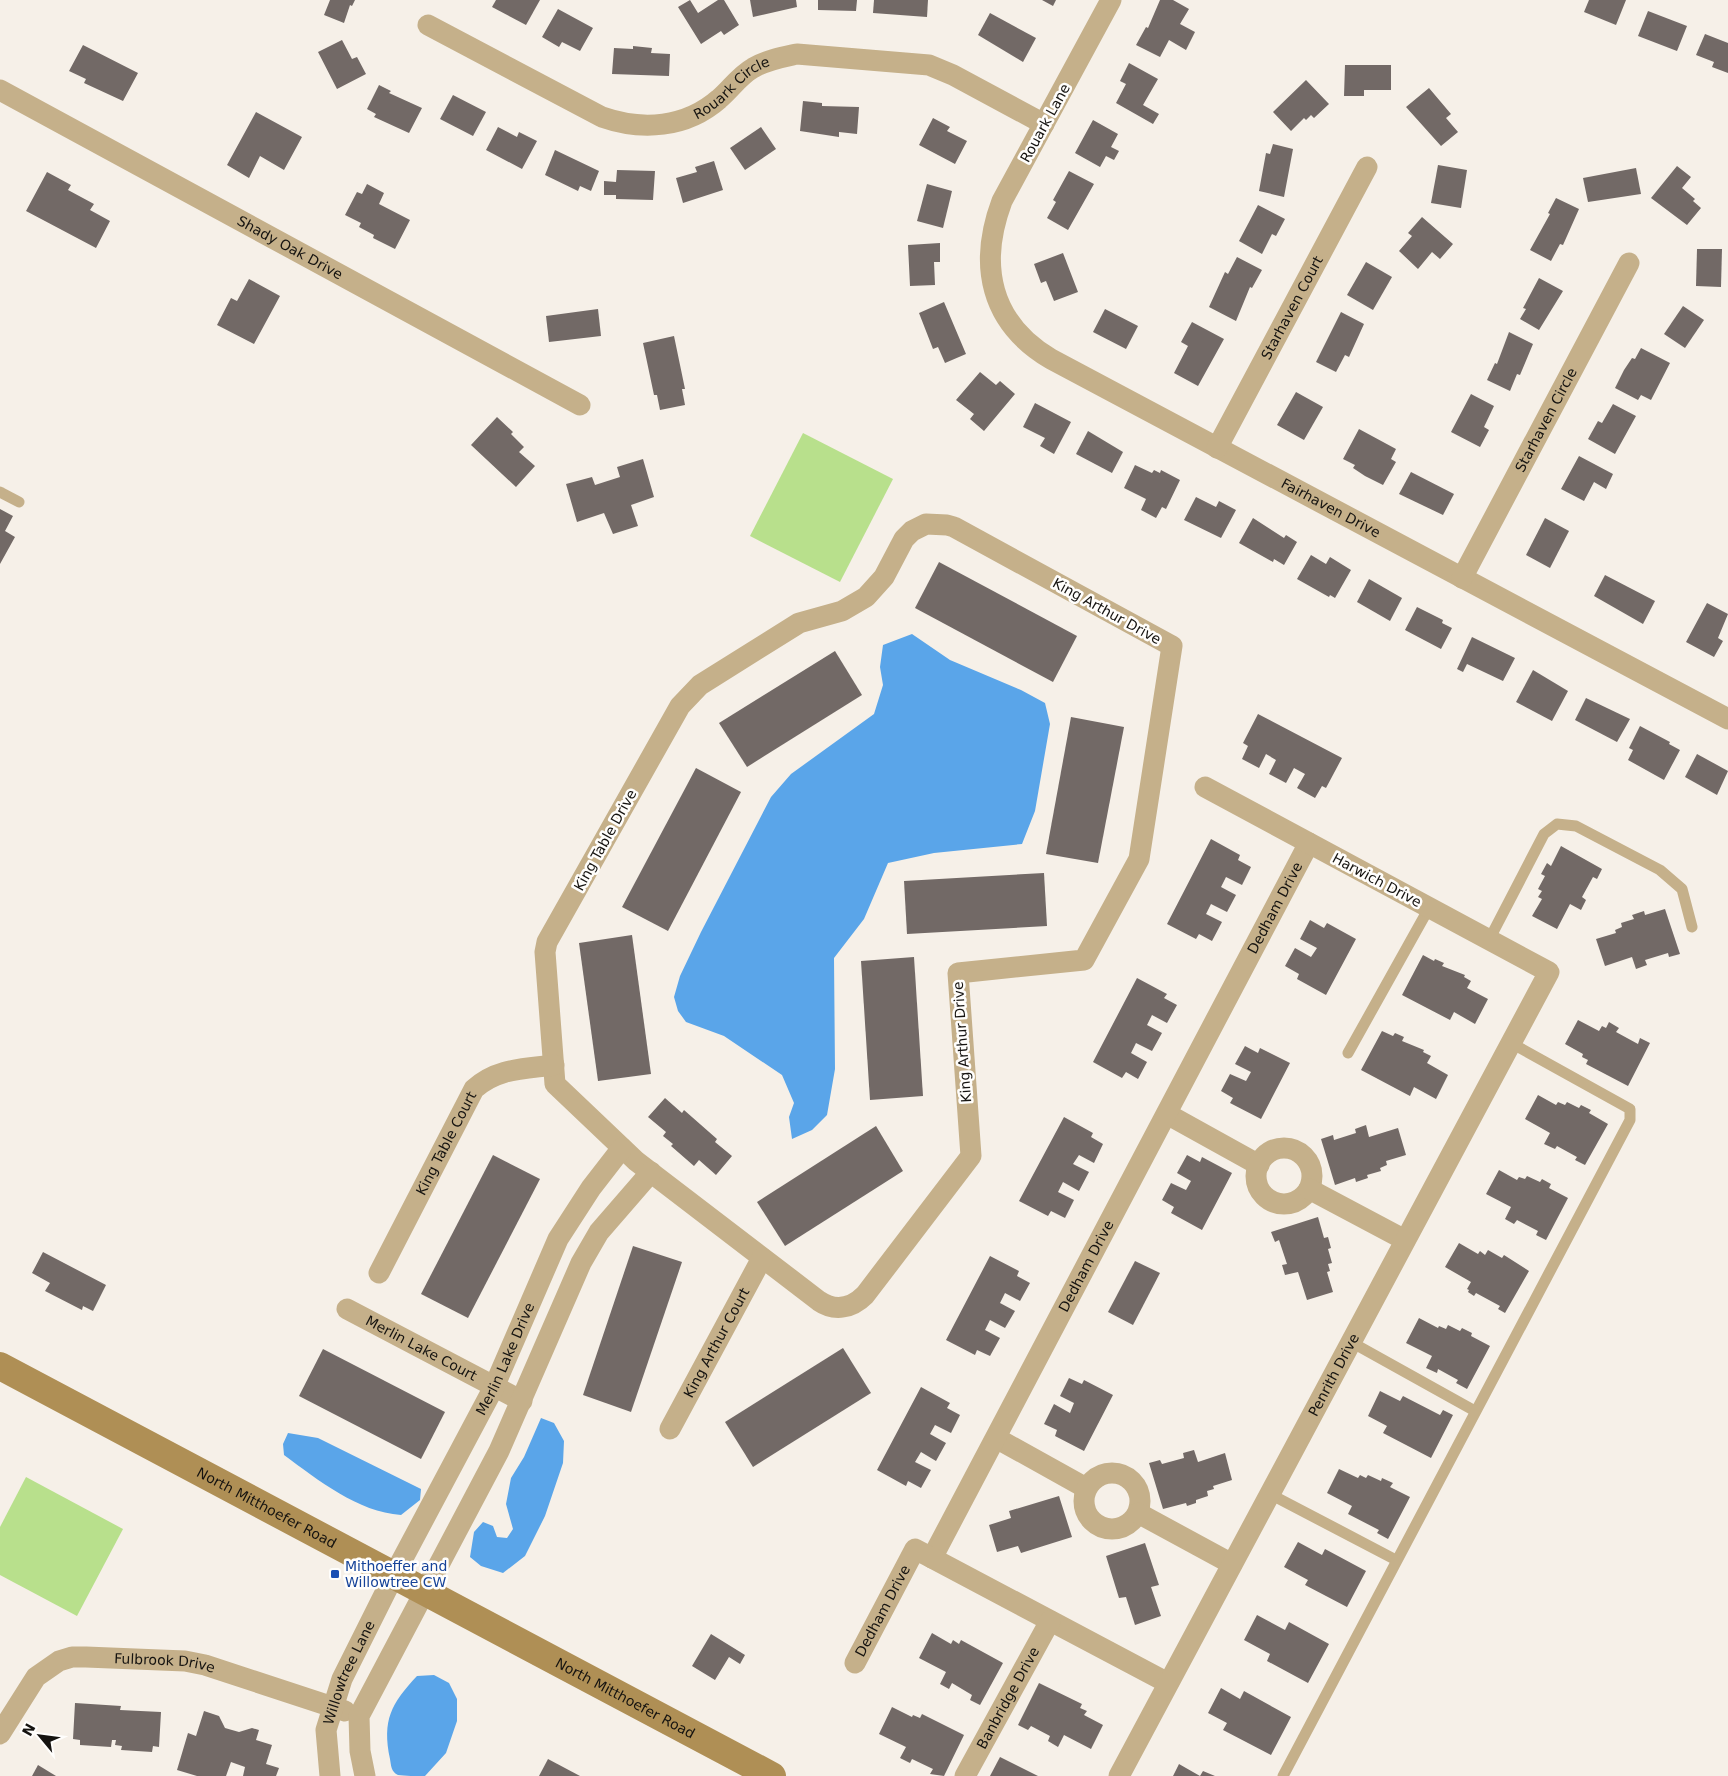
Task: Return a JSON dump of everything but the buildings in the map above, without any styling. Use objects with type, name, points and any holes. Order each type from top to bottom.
[{"type":"main road","name":"North Mitthoefer Road","points":[[0,1366],[772,1776]]},
{"type":"street","name":"Rouark Lane","points":[[989,249],[995,220],[1002,201],[1112,0]]},
{"type":"street","name":"Rouark Circle","points":[[428,25],[602,117],[629,125],[658,126],[695,115],[719,99],[738,78],[753,68],[779,58],[797,54],[929,65],[953,75],[1044,124]]},
{"type":"street","name":"Shady Oak Drive","points":[[0,90],[580,405]]},
{"type":"street","name":"Starhaven Court","points":[[1217,448],[1367,167]]},
{"type":"street","name":"Fairhaven Drive","points":[[989,249],[990,269],[997,298],[1013,327],[1031,345],[1051,359],[1728,719]]},
{"type":"street","name":"Starhaven Circle","points":[[1462,578],[1629,263]]},
{"type":"street","name":"King Arthur Drive","points":[[636,1160],[762,1258],[828,1306],[848,1307],[865,1295],[970,1156],[958,973],[1084,960],[1139,859],[1172,646],[947,525],[926,524],[909,533],[884,577],[866,597]]},
{"type":"street","name":"King Table Drive","points":[[636,1160],[555,1084],[545,952],[547,942],[680,706],[700,686],[798,623],[842,612],[866,597]]},
{"type":"street","name":"Harwich Drive","points":[[1205,787],[1549,972]]},
{"type":"street","name":"Dedham Drive","points":[[855,1663],[915,1549],[932,1558],[1309,843]]},
{"type":"street","name":"Penrith Drive","points":[[1119,1776],[1549,972]]},
{"type":"street","name":"King Table Court","points":[[379,1273],[474,1089],[485,1079],[504,1071],[554,1065]]},
{"type":"street","points":[[1167,1114],[1259,1165]]},
{"type":"street","points":[[1276,1149],[1294,1150],[1309,1162],[1312,1170],[1309,1189],[1296,1202],[1287,1204],[1270,1200],[1258,1187],[1256,1178],[1259,1165],[1267,1154],[1276,1149]]},
{"type":"street","points":[[425,1592],[499,1451],[581,1263],[636,1160]]},
{"type":"street","name":"Merlin Lake Drive","points":[[394,1575],[494,1387],[558,1239],[591,1188],[636,1160]]},
{"type":"street","points":[[1309,1189],[1406,1240]]},
{"type":"street","name":"King Arthur Court","points":[[670,1429],[762,1258]]},
{"type":"street","name":"Merlin Lake Court","points":[[347,1309],[522,1402]]},
{"type":"street","points":[[996,1438],[1086,1488]]},
{"type":"street","points":[[1110,1472],[1128,1478],[1139,1494],[1140,1504],[1138,1513],[1126,1526],[1108,1530],[1099,1527],[1092,1522],[1084,1506],[1086,1488],[1092,1480],[1110,1472]]},
{"type":"street","points":[[1138,1513],[1232,1564]]},
{"type":"street","points":[[932,1558],[1168,1683]]},
{"type":"street","name":"Willowtree Lane","points":[[330,1776],[326,1730],[331,1707],[342,1679],[394,1575]]},
{"type":"street","name":"Willowtree Lane","points":[[365,1776],[360,1751],[359,1716],[425,1592]]},
{"type":"street","name":"Banbridge Drive","points":[[965,1776],[1050,1621]]},
{"type":"street","name":"Fulbrook Drive","points":[[0,1734],[41,1672],[52,1664],[79,1656],[185,1661],[206,1665],[359,1716]]},
{"type":"lane","points":[[0,492],[19,502]]},
{"type":"lane","points":[[1489,940],[1544,834],[1557,824],[1576,826],[1660,870],[1682,889],[1692,927]]},
{"type":"lane","points":[[1348,1053],[1429,908]]},
{"type":"lane","points":[[1283,1776],[1630,1120],[1630,1109],[1511,1043]]},
{"type":"lane","points":[[1351,1342],[1475,1411]]},
{"type":"lane","points":[[1270,1494],[1396,1560]]},
{"type":"green space","points":[[803,433],[893,479],[840,582],[750,536]]},
{"type":"green space","points":[[26,1477],[123,1529],[77,1616],[0,1575],[0,1527]]},
{"type":"water","points":[[912,634],[950,660],[1021,690],[1045,703],[1050,724],[1035,811],[1022,844],[934,853],[888,863],[864,919],[834,958],[835,1069],[827,1115],[812,1130],[792,1139],[789,1117],[794,1103],[782,1075],[724,1036],[686,1022],[678,1011],[674,997],[680,976],[701,932],[771,797],[791,774],[874,714],[883,685],[880,667],[883,645]]},
{"type":"water","points":[[541,1418],[554,1423],[564,1441],[563,1463],[545,1516],[525,1556],[503,1573],[481,1566],[470,1557],[474,1532],[483,1522],[493,1526],[497,1537],[507,1538],[513,1529],[506,1504],[511,1478],[524,1457]]},
{"type":"water","points":[[288,1433],[318,1438],[421,1489],[420,1500],[401,1515],[385,1513],[354,1501],[325,1484],[284,1455],[283,1444]]},
{"type":"water","points":[[434,1675],[449,1683],[457,1699],[457,1721],[446,1753],[425,1776],[398,1775],[392,1768],[388,1745],[388,1723],[391,1713],[401,1695],[417,1676]]},
{"type":"place","name":"Mithoeffer and Willowtree CW","points":[[335,1574]]}]
